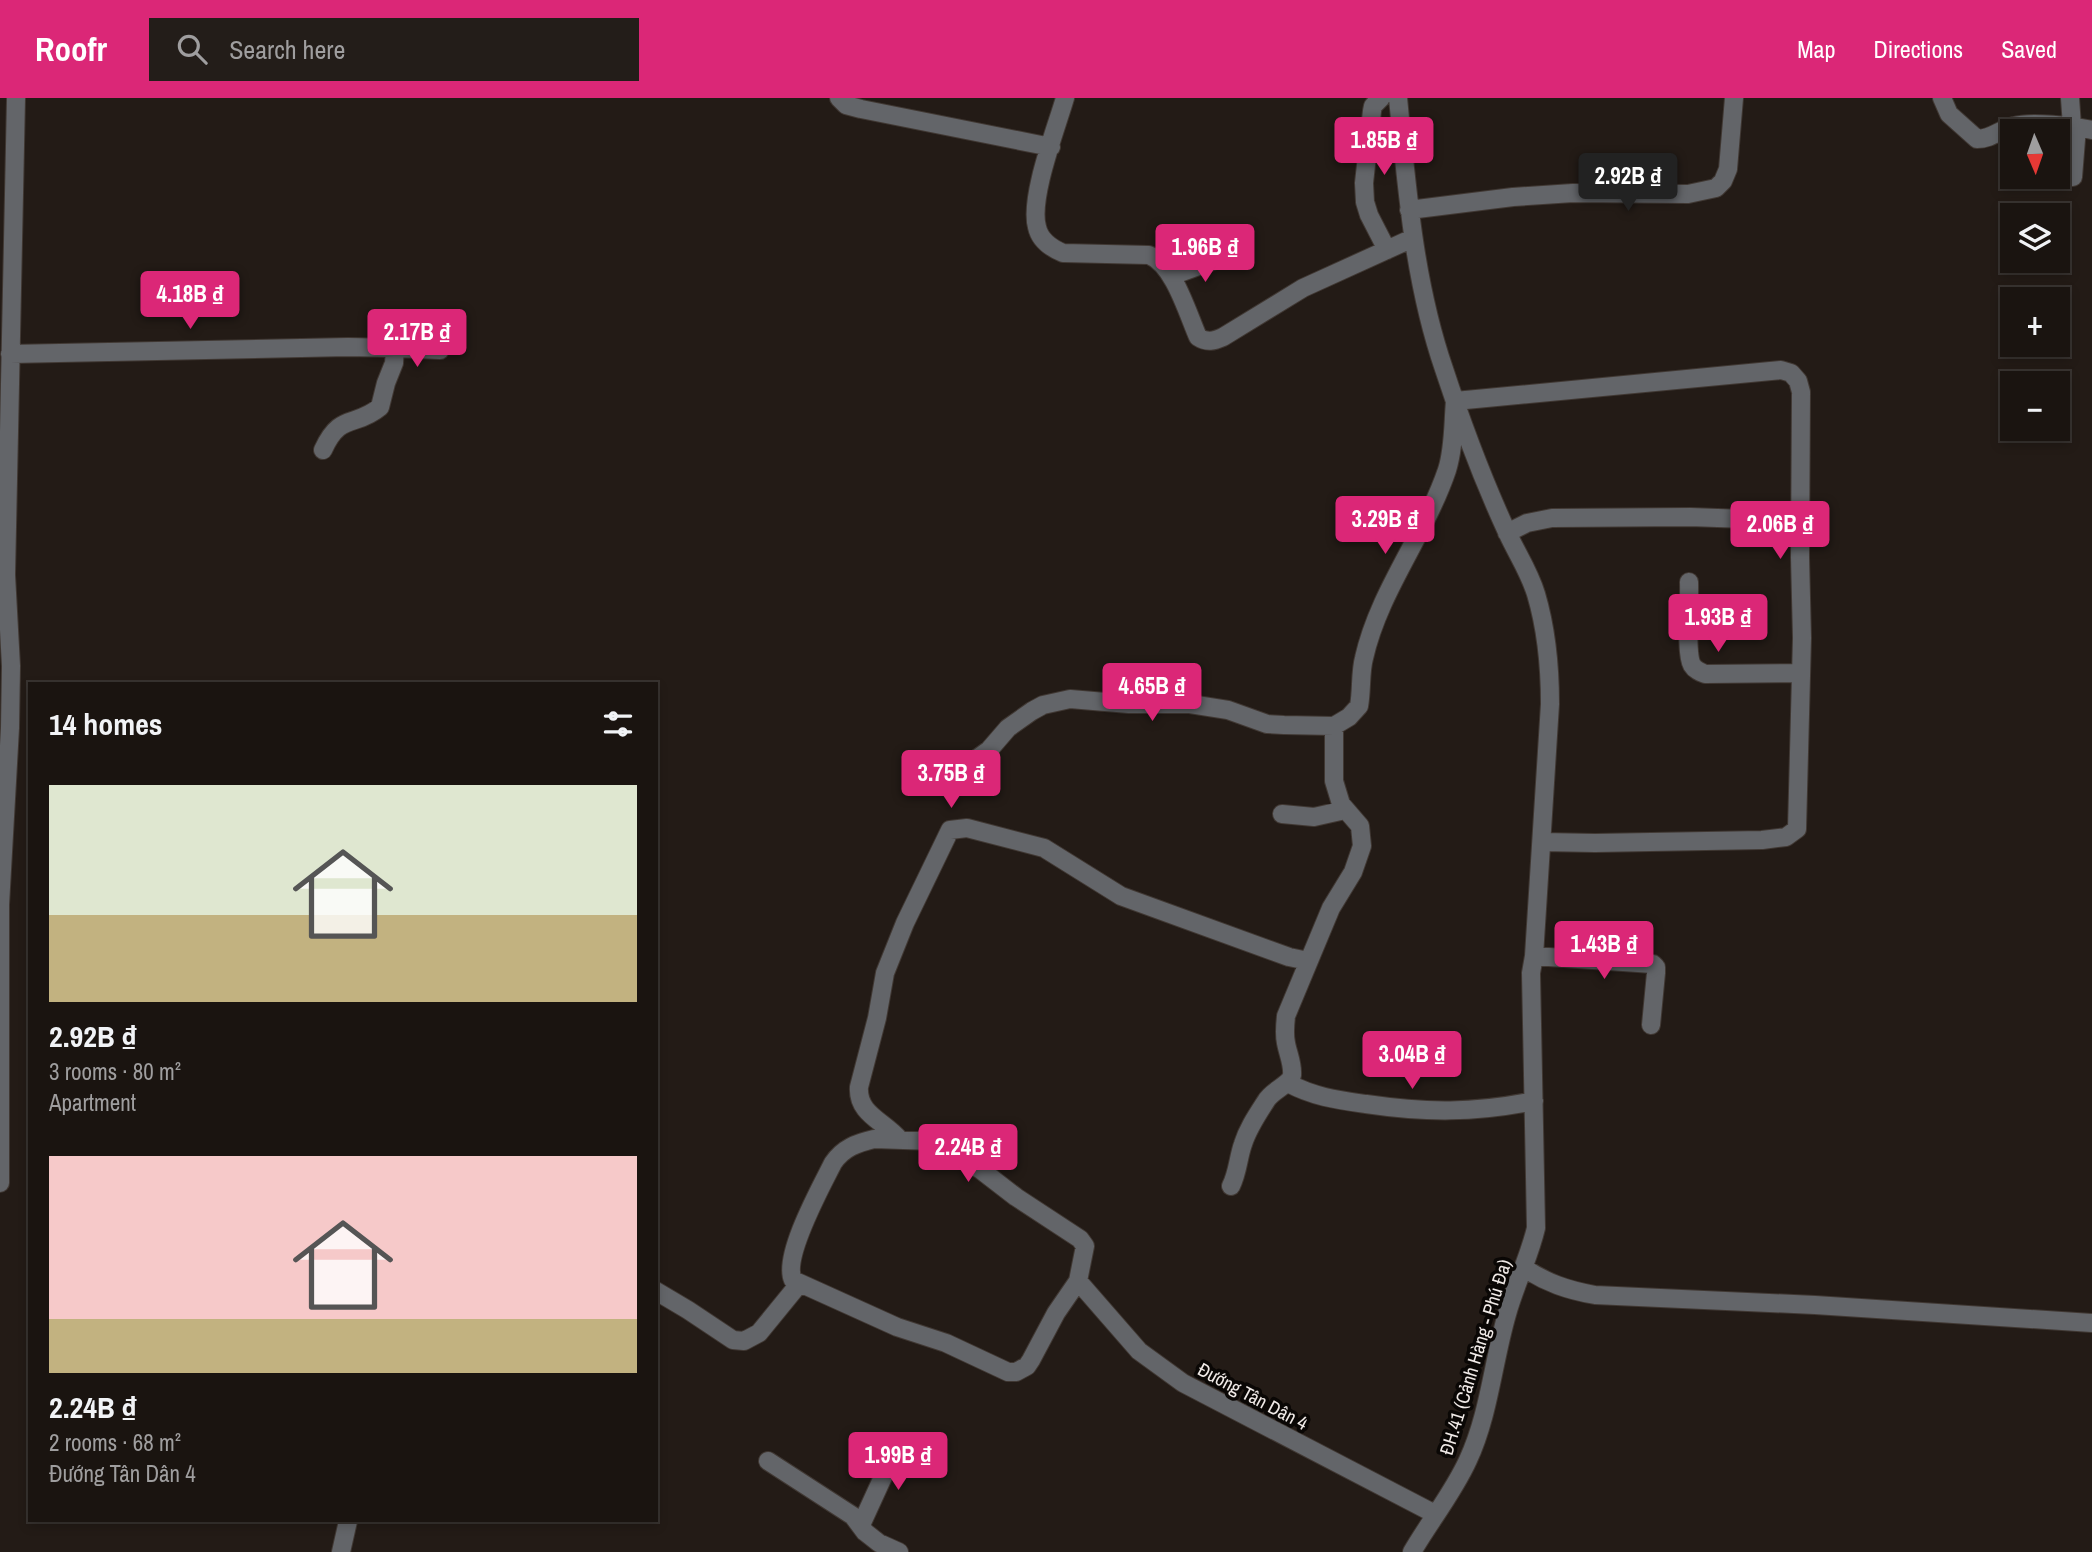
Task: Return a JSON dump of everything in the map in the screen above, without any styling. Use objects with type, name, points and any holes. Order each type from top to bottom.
[{"type":"street","points":[[0,1183],[1,905],[11,666],[6,575],[10,354],[6,236],[15,187],[16,98]]},
{"type":"street","points":[[839,98],[846,105],[861,109],[1051,147]]},
{"type":"street","points":[[1065,98],[1036,201],[1037,230],[1042,239],[1063,253],[1149,255],[1158,259],[1171,276],[1198,337],[1211,341],[1237,329],[1303,288],[1413,238]]},
{"type":"street","name":"ĐH.41 (Cảnh Hàng - Phú Đa)","points":[[1398,98],[1409,210],[1424,298],[1443,367],[1471,445],[1507,533],[1534,586],[1545,629],[1550,664],[1550,715],[1531,973],[1537,1215],[1532,1245],[1507,1313],[1479,1431],[1454,1488],[1412,1552]]},
{"type":"street","points":[[1409,210],[1513,197],[1573,193],[1688,194],[1716,188],[1723,181],[1728,169],[1734,98]]},
{"type":"street","points":[[1942,98],[1949,114],[1977,139],[1987,139],[2014,125],[2080,128]]},
{"type":"street","points":[[2070,98],[2080,128],[2073,177]]},
{"type":"street","points":[[1379,99],[1372,111],[1364,190],[1369,215],[1387,250]]},
{"type":"street","points":[[0,202],[15,187]]},
{"type":"street","points":[[1171,276],[1226,256]]},
{"type":"street","points":[[10,354],[348,347],[440,350]]},
{"type":"street","points":[[323,450],[330,435],[338,427],[380,407],[394,363],[395,348]]},
{"type":"street","points":[[975,760],[989,750],[1008,728],[1032,711],[1043,705],[1070,699],[1129,704],[1190,704],[1228,710],[1267,724],[1334,726],[1343,722],[1359,706],[1362,665],[1370,639],[1395,577],[1436,497],[1447,468],[1455,401],[1726,374],[1781,370],[1791,373],[1798,381],[1801,392],[1802,638],[1797,829],[1792,834],[1762,840],[1542,842]]},
{"type":"street","points":[[1507,533],[1527,523],[1552,518],[1690,517],[1800,521]]},
{"type":"street","points":[[1689,582],[1690,620],[1687,650],[1692,666],[1697,671],[1705,674],[1800,673]]},
{"type":"street","points":[[1231,1186],[1249,1127],[1269,1095],[1292,1078],[1286,1042],[1286,1016],[1331,908],[1353,872],[1362,846],[1360,826],[1345,810],[1334,781],[1334,726]]},
{"type":"street","points":[[1282,814],[1314,817],[1345,810]]},
{"type":"street","points":[[899,1139],[863,1107],[859,1098],[859,1087],[885,974],[905,923],[950,830],[967,828],[1044,848],[1121,896],[1289,957],[1308,961]]},
{"type":"street","points":[[1534,956],[1653,964],[1656,974],[1651,1025]]},
{"type":"street","points":[[1288,1083],[1308,1094],[1326,1098],[1410,1110],[1473,1111],[1534,1101]]},
{"type":"street","points":[[899,1139],[933,1141],[981,1170],[1026,1204],[1080,1239],[1085,1246],[1078,1281],[1056,1313],[1027,1366],[1016,1372],[1008,1372],[946,1343],[897,1327],[799,1284],[790,1274],[796,1248],[838,1155],[863,1141],[899,1139]]},
{"type":"street","points":[[1524,1268],[1546,1282],[1570,1291],[1595,1295],[1815,1305],[2092,1323]]},
{"type":"street","name":"Đướng Tân Dân 4","points":[[1078,1281],[1139,1351],[1183,1383],[1435,1514]]},
{"type":"street","points":[[658,1292],[733,1340],[744,1341],[759,1333],[799,1284]]},
{"type":"street","points":[[861,1525],[899,1442]]},
{"type":"street","points":[[768,1461],[853,1516],[865,1532],[879,1543],[899,1552]]},
{"type":"street","points":[[341,1552],[348,1522]]}]
